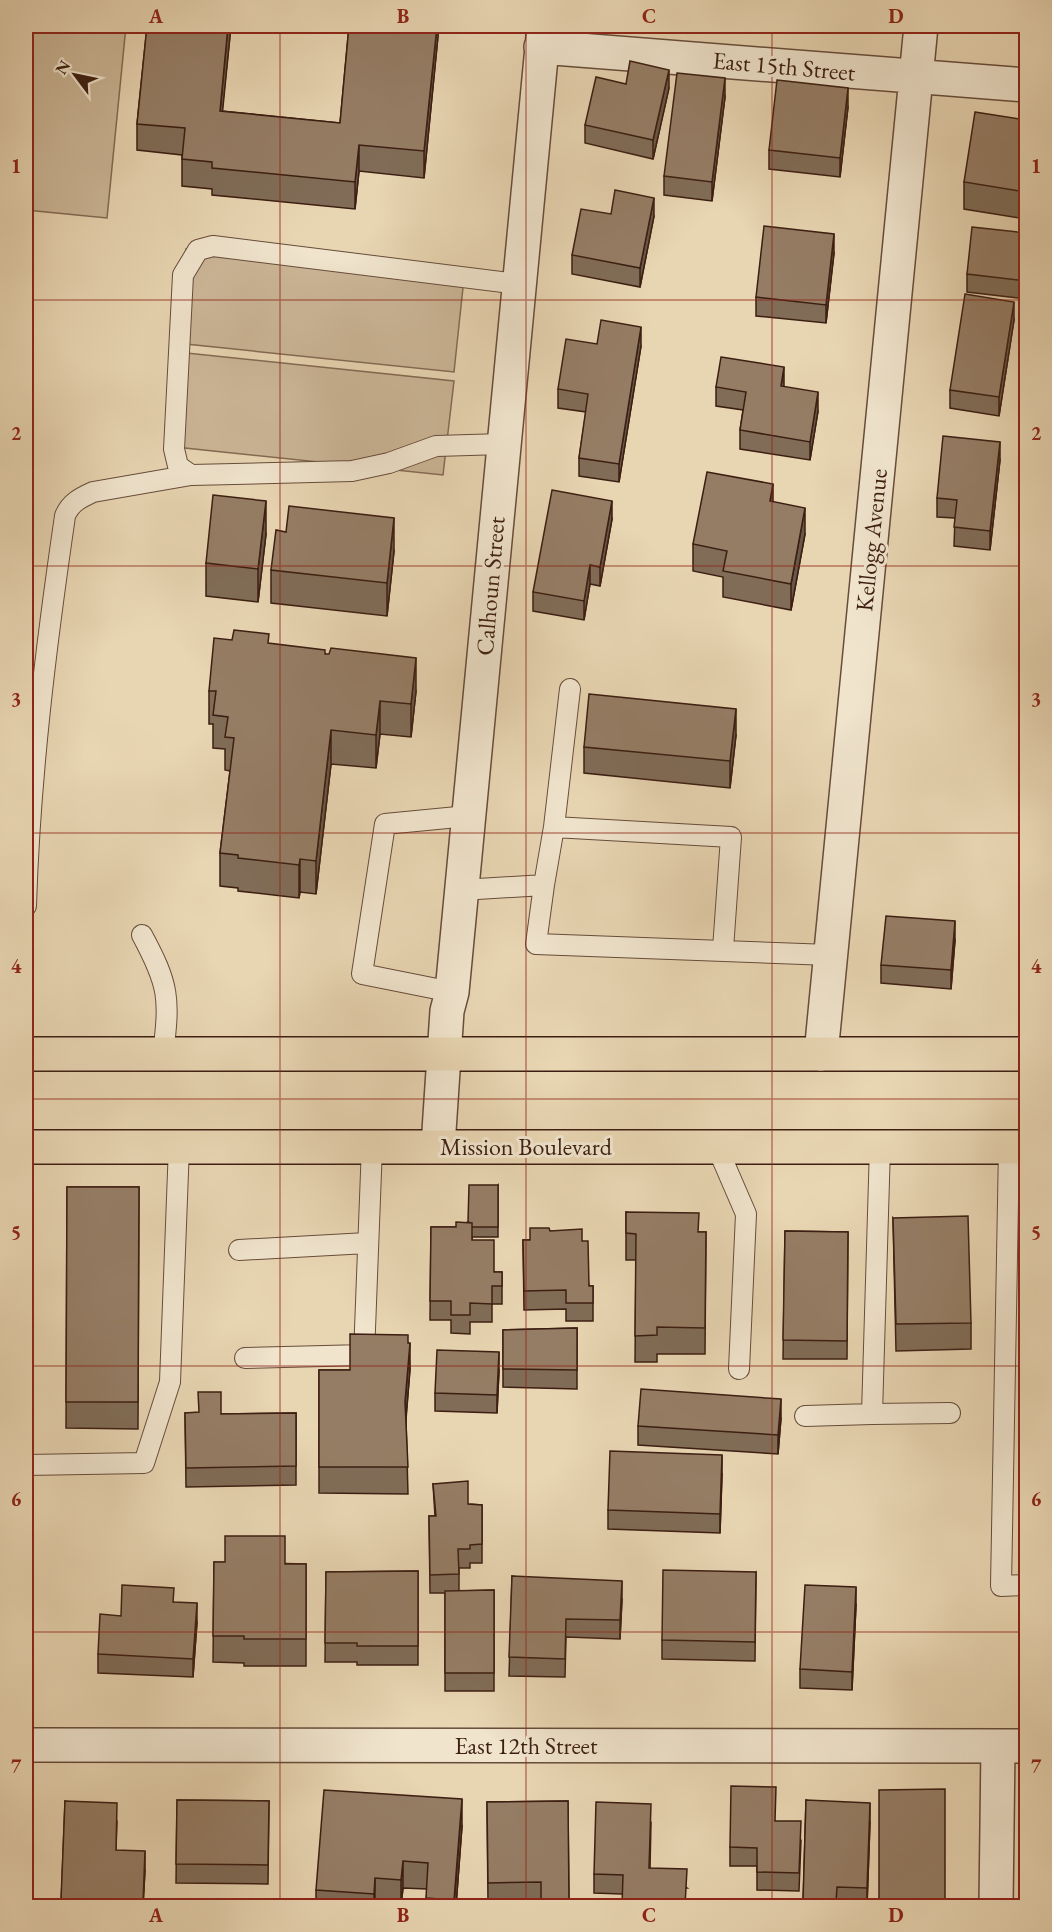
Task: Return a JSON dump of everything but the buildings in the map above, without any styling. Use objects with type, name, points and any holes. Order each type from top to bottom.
[{"type":"main road","points":[[26,1054],[1026,1054]]},
{"type":"main road","name":"Mission Boulevard","points":[[26,1147],[1018,1147]]},
{"type":"street","name":"Kellogg Avenue","points":[[820,1054],[921,26]]},
{"type":"street","name":"East 15th Street","points":[[542,36],[916,76],[1026,85]]},
{"type":"street","name":"Calhoun Street","points":[[438,1146],[446,1054],[447,1011],[452,992],[542,36]]},
{"type":"street","name":"East 12th Street","points":[[26,1745],[1012,1746]]},
{"type":"street","points":[[996,1906],[1012,1746]]},
{"type":"lane","points":[[191,475],[178,466],[174,449],[183,275],[198,250],[213,246],[518,284]]},
{"type":"lane","points":[[26,906],[28,847],[43,669],[65,516],[69,507],[81,497],[93,492],[191,475],[352,471],[389,463],[436,446],[503,444]]},
{"type":"lane","points":[[570,689],[554,827],[536,944],[830,955]]},
{"type":"lane","points":[[452,992],[362,974],[385,824],[468,816]]},
{"type":"lane","points":[[554,827],[731,837],[723,950]]},
{"type":"lane","points":[[461,890],[544,885]]},
{"type":"lane","points":[[142,935],[166,988],[168,1015],[164,1054]]},
{"type":"lane","points":[[26,1465],[144,1463],[170,1382],[179,1146]]},
{"type":"lane","points":[[245,1358],[364,1355],[372,1146]]},
{"type":"lane","points":[[717,1147],[746,1214],[738,1369]]},
{"type":"lane","points":[[872,1414],[880,1147]]},
{"type":"lane","points":[[1018,1147],[1001,1586],[1026,1585]]},
{"type":"lane","points":[[239,1250],[367,1243]]},
{"type":"lane","points":[[805,1416],[950,1413]]},
{"type":"shaded area","points":[[26,26],[126,26],[107,218],[26,210]]},
{"type":"shaded area","points":[[186,249],[464,278],[454,372],[176,343]]},
{"type":"shaded area","points":[[177,352],[454,381],[443,475],[166,446]]}]
